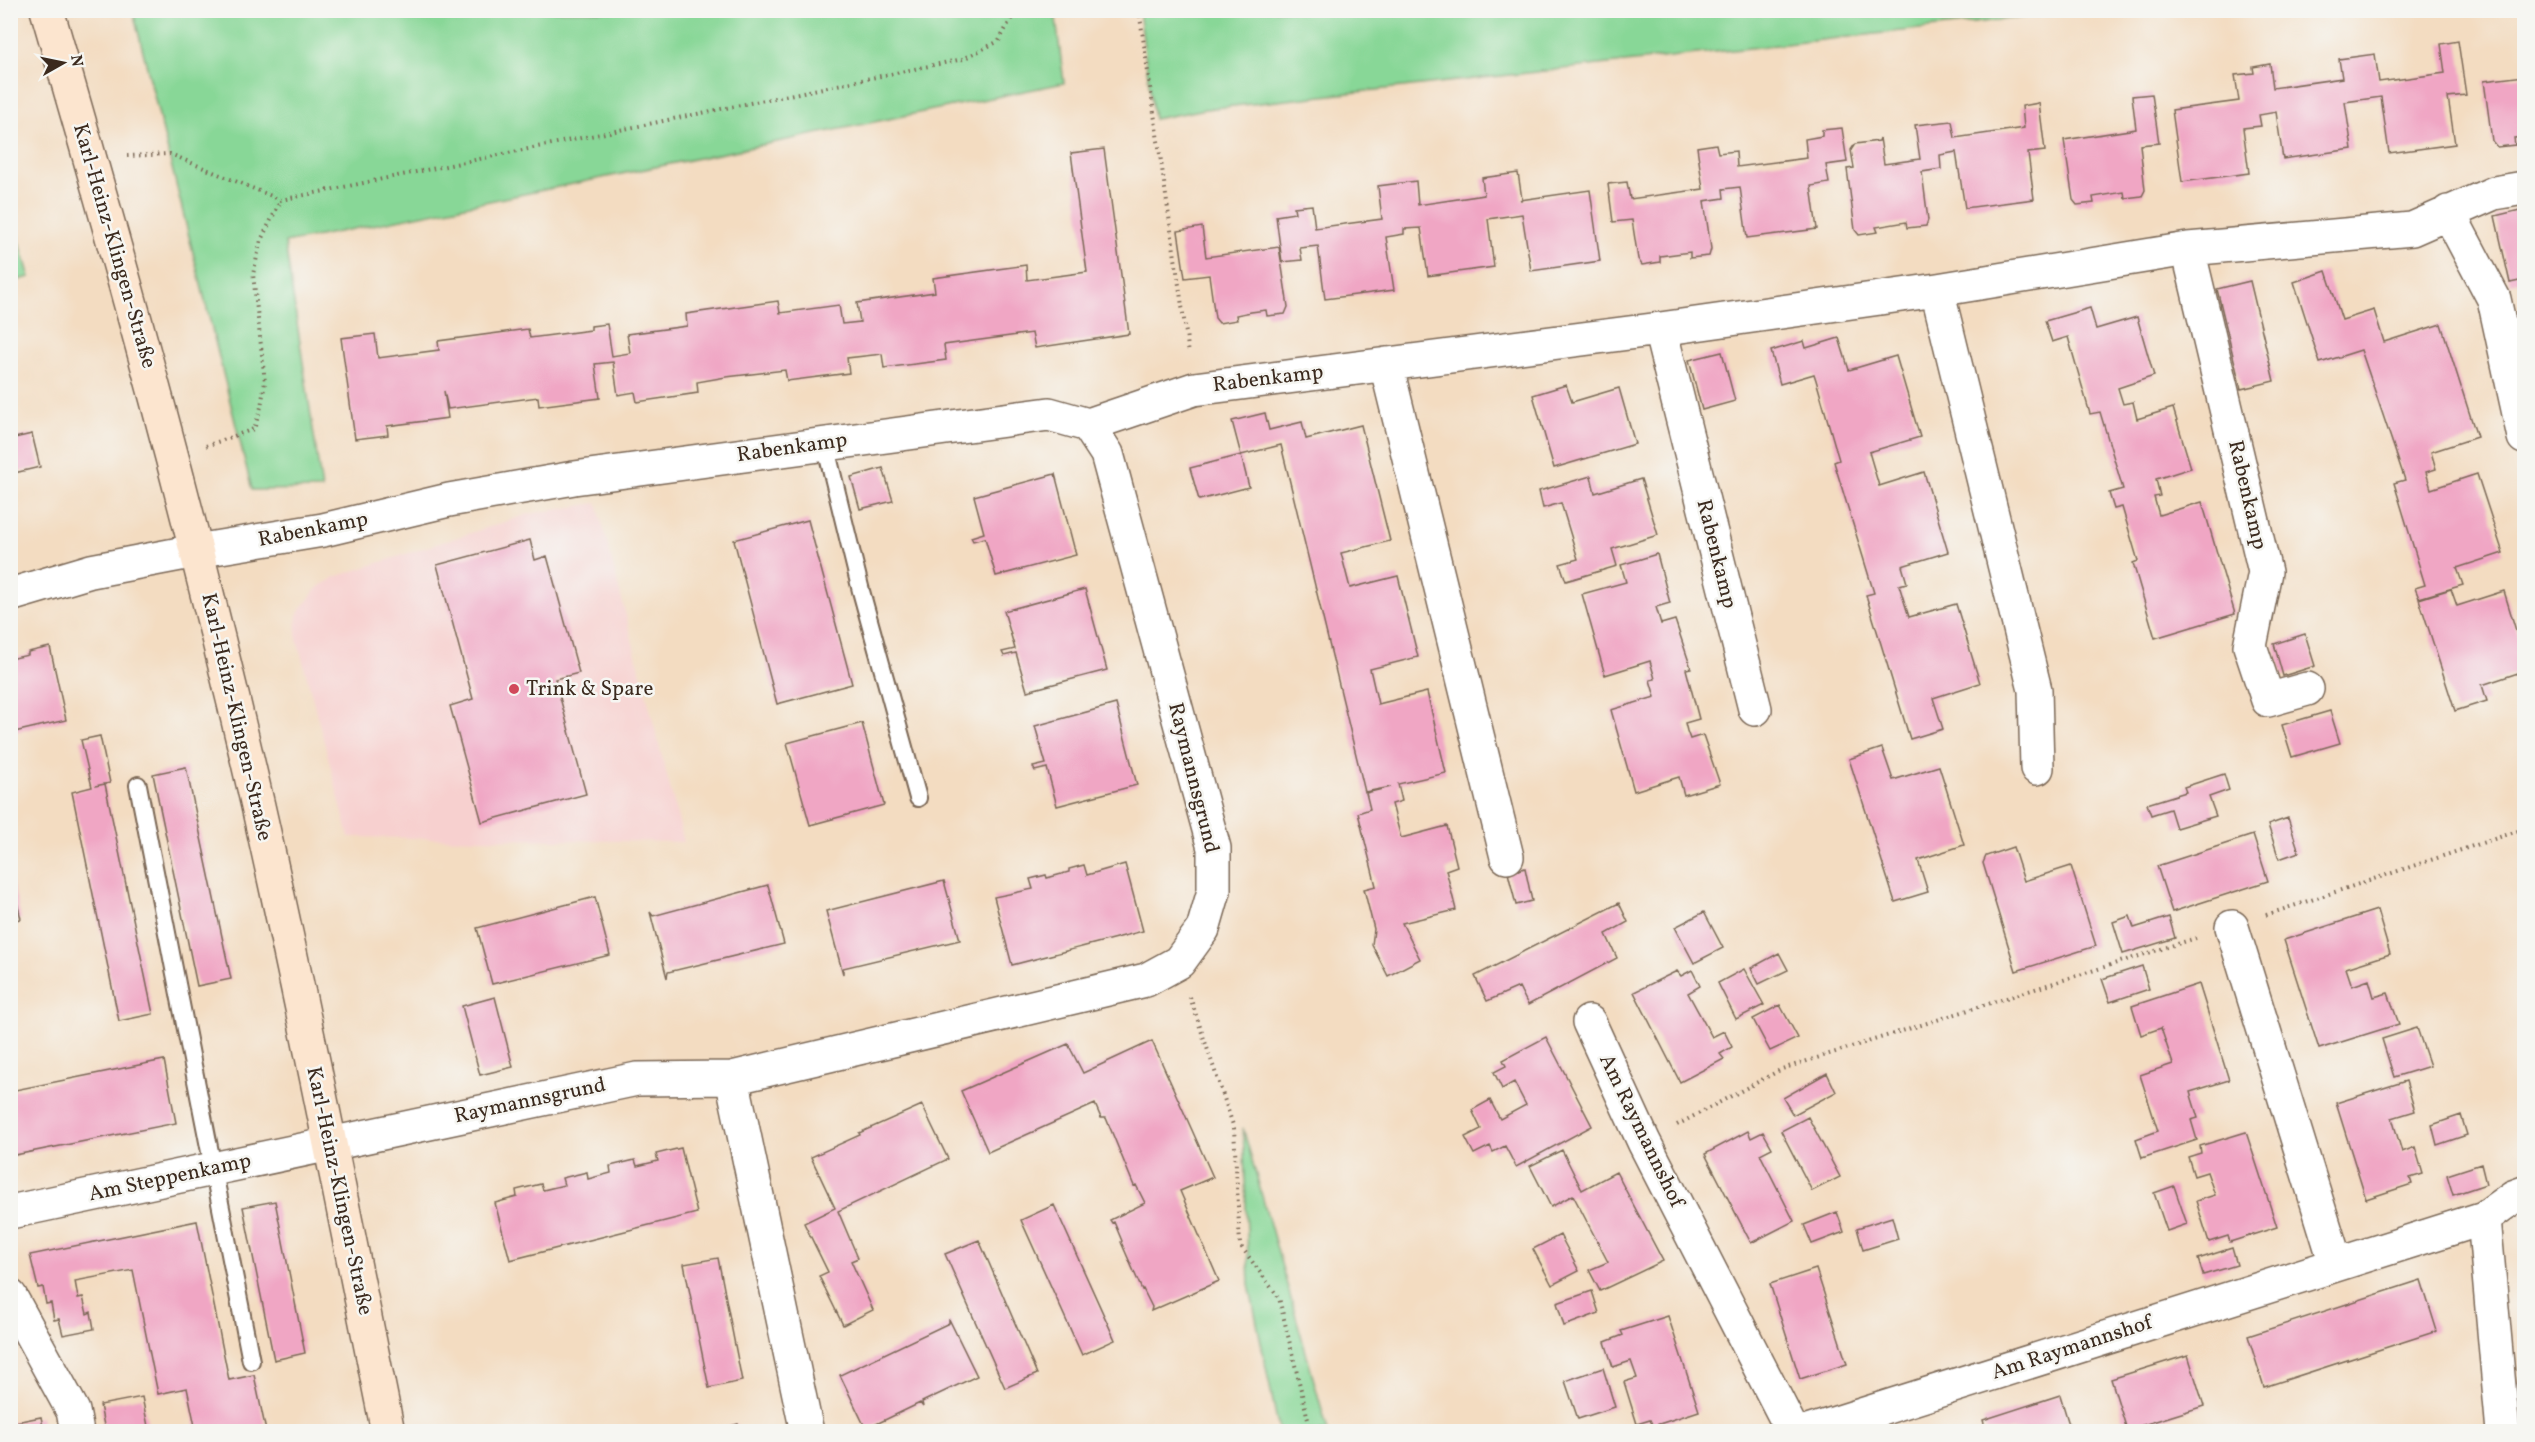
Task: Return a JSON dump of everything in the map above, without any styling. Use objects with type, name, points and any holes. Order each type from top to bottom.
[{"type":"main road","name":"Karl-Heinz-Klingen-Straße","points":[[47,10],[173,458],[258,806],[330,1143],[388,1431]]},
{"type":"street","name":"Rabenkamp","points":[[196,551],[323,530],[448,500],[574,478],[1049,414],[1088,424],[1194,388],[1660,329],[1937,290],[2188,249],[2412,229],[2494,193],[2524,188]]},
{"type":"street","points":[[2448,212],[2494,299],[2524,437]]},
{"type":"street","name":"Rabenkamp","points":[[2188,249],[2265,572],[2250,646],[2268,700],[2307,688]]},
{"type":"street","points":[[1937,290],[2035,690],[2037,768]]},
{"type":"street","name":"Rabenkamp","points":[[1660,329],[1755,709]]},
{"type":"street","points":[[1386,364],[1507,857]]},
{"type":"street","name":"Raymannsgrund","points":[[330,1143],[637,1079],[732,1078],[1146,980],[1179,962],[1203,929],[1214,891],[1214,848],[1107,454],[1088,424]]},
{"type":"street","points":[[10,595],[91,571],[196,551]]},
{"type":"street","points":[[2232,927],[2336,1264]]},
{"type":"street","name":"Am Raymannshof","points":[[1589,1022],[1644,1142],[1793,1431]]},
{"type":"street","points":[[732,1078],[807,1431]]},
{"type":"street","name":"Am Steppenkamp","points":[[10,1212],[330,1143]]},
{"type":"street","name":"Am Raymannshof","points":[[1808,1431],[2484,1218],[2513,1197],[2524,1193]]},
{"type":"street","points":[[2484,1218],[2503,1431]]},
{"type":"street","points":[[10,1296],[73,1412],[77,1431]]},
{"type":"lane","points":[[825,444],[861,591],[918,798]]},
{"type":"lane","points":[[138,785],[251,1361]]},
{"type":"path","points":[[90,158],[170,154],[281,200],[963,59],[999,41],[1016,10]]},
{"type":"path","points":[[1138,10],[1194,388]]},
{"type":"path","points":[[173,458],[254,429],[261,407],[265,382],[253,274],[261,240],[281,200]]},
{"type":"path","points":[[1644,1142],[1782,1069],[2232,927],[2524,829]]},
{"type":"path","points":[[1179,962],[1234,1128],[1240,1245],[1279,1298],[1311,1431]]},
{"type":"shaded area","points":[[597,503],[684,842],[349,837],[296,635],[297,615],[316,589],[335,577],[529,514]]},
{"type":"green space","points":[[1139,10],[2080,11],[1206,109],[1154,119]]},
{"type":"green space","points":[[133,11],[1055,11],[1064,83],[285,243],[322,489],[252,490]]},
{"type":"green space","points":[[11,214],[30,277],[10,282]]},
{"type":"green space","points":[[1243,1128],[1328,1431],[1279,1431],[1249,1284]]},
{"type":"building","points":[[2458,41],[2466,95],[2448,97],[2455,144],[2389,153],[2381,97],[2345,102],[2352,149],[2283,159],[2276,112],[2259,115],[2261,126],[2243,128],[2249,173],[2182,182],[2172,110],[2239,101],[2235,75],[2254,73],[2253,67],[2270,64],[2273,88],[2342,78],[2339,59],[2375,54],[2379,82],[2445,73],[2441,44]]},
{"type":"building","points":[[2524,76],[2524,137],[2514,138],[2515,145],[2497,147],[2492,141],[2484,81]]},
{"type":"building","points":[[2152,94],[2159,143],[2140,145],[2145,190],[2142,196],[2125,198],[2124,192],[2093,197],[2094,203],[2077,205],[2073,200],[2064,140],[2136,129],[2132,96]]},
{"type":"building","points":[[2039,103],[2045,151],[2028,153],[2034,199],[1965,208],[1956,152],[1940,155],[1941,169],[1922,172],[1928,220],[1926,226],[1907,228],[1906,222],[1876,227],[1878,232],[1859,235],[1855,230],[1847,169],[1854,168],[1851,150],[1855,144],[1879,141],[1880,138],[1884,164],[1920,159],[1915,125],[1952,121],[1955,138],[2024,128],[2022,106]]},
{"type":"building","points":[[1842,128],[1847,162],[1826,165],[1829,183],[1811,186],[1817,229],[1747,238],[1740,187],[1723,189],[1724,198],[1704,201],[1711,249],[1709,256],[1690,258],[1690,252],[1660,256],[1660,262],[1642,265],[1638,259],[1632,220],[1613,222],[1608,184],[1627,182],[1630,199],[1703,189],[1697,147],[1716,144],[1718,153],[1736,151],[1737,167],[1807,158],[1805,139],[1822,136],[1822,130]]},
{"type":"building","points":[[1104,149],[1129,334],[1035,348],[1032,333],[944,345],[946,360],[884,368],[882,354],[847,358],[849,373],[787,381],[785,370],[726,377],[697,382],[698,393],[637,402],[635,392],[618,395],[613,362],[595,364],[600,398],[539,406],[538,397],[448,409],[444,391],[448,418],[387,426],[388,435],[355,439],[341,338],[375,334],[378,358],[439,350],[438,341],[528,329],[530,338],[591,330],[591,326],[607,324],[612,356],[630,353],[627,334],[687,326],[686,314],[778,301],[780,313],[839,305],[842,324],[860,322],[857,303],[935,292],[933,278],[1026,265],[1027,280],[1087,272],[1071,153]]},
{"type":"building","points":[[1518,173],[1522,199],[1520,200],[1590,190],[1600,261],[1531,271],[1522,214],[1488,219],[1494,267],[1428,276],[1421,228],[1404,229],[1404,234],[1386,237],[1394,290],[1325,299],[1318,246],[1300,248],[1302,260],[1282,262],[1276,216],[1295,213],[1294,207],[1312,205],[1315,228],[1382,219],[1378,186],[1416,181],[1418,205],[1484,195],[1482,178]]},
{"type":"building","points":[[2524,209],[2524,280],[2510,283],[2495,216]]},
{"type":"building","points":[[1202,227],[1206,257],[1279,247],[1288,307],[1285,314],[1267,316],[1266,310],[1251,312],[1236,315],[1237,320],[1219,323],[1215,318],[1209,275],[1185,278],[1178,231]]},
{"type":"building","points":[[2326,271],[2342,320],[2374,310],[2384,342],[2441,324],[2477,437],[2431,452],[2436,469],[2426,472],[2431,489],[2477,474],[2503,553],[2457,568],[2463,585],[2419,598],[2415,588],[2425,585],[2394,483],[2405,480],[2361,350],[2320,363],[2294,282]]},
{"type":"building","points":[[2250,281],[2274,381],[2241,389],[2217,289]]},
{"type":"building","points":[[2090,308],[2096,329],[2137,317],[2154,376],[2118,388],[2123,404],[2133,402],[2137,419],[2173,408],[2191,468],[2156,479],[2160,496],[2154,497],[2159,515],[2202,502],[2235,614],[2155,638],[2133,563],[2138,561],[2122,507],[2114,509],[2109,493],[2123,489],[2100,412],[2090,414],[2068,337],[2052,342],[2045,321]]},
{"type":"building","points":[[1839,338],[1849,370],[1896,356],[1920,437],[1869,452],[1879,486],[1924,472],[1948,552],[1902,566],[1907,583],[1899,585],[1909,617],[1956,604],[1980,683],[1933,698],[1943,729],[1910,739],[1866,595],[1874,593],[1834,462],[1839,460],[1814,374],[1780,384],[1771,351],[1804,341],[1806,348]]},
{"type":"building","points":[[1722,352],[1735,401],[1702,410],[1689,360]]},
{"type":"building","points":[[1566,385],[1572,402],[1619,388],[1635,444],[1554,468],[1533,395]]},
{"type":"building","points":[[1265,413],[1269,430],[1302,422],[1306,439],[1361,425],[1390,541],[1341,553],[1350,588],[1398,576],[1418,657],[1370,669],[1378,704],[1427,692],[1446,773],[1398,784],[1402,801],[1392,804],[1401,838],[1447,826],[1457,866],[1446,870],[1456,910],[1402,923],[1420,959],[1388,976],[1372,945],[1374,929],[1364,889],[1376,886],[1358,813],[1370,809],[1366,793],[1391,787],[1365,792],[1281,445],[1241,455],[1232,421]]},
{"type":"building","points":[[32,434],[40,467],[10,474],[10,439]]},
{"type":"building","points":[[1241,455],[1249,487],[1199,500],[1190,468]]},
{"type":"building","points":[[883,468],[893,501],[860,509],[851,477]]},
{"type":"building","points":[[1055,474],[1076,555],[996,576],[985,538],[973,541],[971,537],[984,533],[974,496]]},
{"type":"building","points":[[1591,476],[1595,493],[1641,479],[1658,535],[1612,549],[1617,566],[1566,581],[1560,564],[1578,559],[1561,503],[1543,508],[1539,491]]},
{"type":"building","points":[[808,520],[852,684],[777,704],[734,540]]},
{"type":"building","name":"Trink & Spare","points":[[530,540],[535,560],[547,556],[579,673],[555,679],[586,794],[482,822],[450,706],[473,699],[437,565]]},
{"type":"building","points":[[1657,554],[1670,603],[1656,607],[1661,624],[1675,620],[1691,668],[1686,669],[1699,719],[1685,723],[1687,731],[1690,739],[1703,735],[1720,784],[1684,795],[1679,777],[1634,791],[1611,710],[1655,697],[1650,680],[1655,679],[1650,661],[1605,675],[1582,594],[1626,582],[1621,565]]},
{"type":"building","points":[[1085,589],[1107,670],[1027,691],[1016,653],[1004,656],[1002,652],[1015,649],[1004,611]]},
{"type":"building","points":[[2451,589],[2457,606],[2504,591],[2524,657],[2524,671],[2482,685],[2487,701],[2455,711],[2419,599]]},
{"type":"building","points":[[2305,634],[2315,666],[2283,676],[2274,644]]},
{"type":"building","points":[[50,647],[66,720],[10,733],[10,659]]},
{"type":"building","points":[[1116,704],[1137,785],[1057,806],[1047,768],[1035,771],[1033,767],[1046,764],[1035,726]]},
{"type":"building","points":[[2330,711],[2340,743],[2292,757],[2282,725]]},
{"type":"building","points":[[862,723],[884,805],[810,825],[787,743]]},
{"type":"building","points":[[100,736],[110,783],[105,784],[153,1014],[119,1021],[72,792],[92,787],[81,740]]},
{"type":"building","points":[[1882,748],[1893,780],[1939,766],[1964,845],[1918,860],[1928,892],[1895,902],[1849,759]]},
{"type":"building","points":[[186,767],[231,979],[197,986],[153,774]]},
{"type":"building","points":[[2224,774],[2229,790],[2209,797],[2216,816],[2176,828],[2170,809],[2151,815],[2147,804],[2186,792],[2184,787]]},
{"type":"building","points":[[2288,818],[2299,852],[2279,859],[2268,825]]},
{"type":"building","points":[[2253,835],[2268,881],[2172,912],[2157,866]]},
{"type":"building","points":[[2013,847],[2024,881],[2071,866],[2096,946],[2016,971],[1983,863],[1986,856]]},
{"type":"building","points":[[1125,864],[1143,931],[1012,965],[994,897],[1033,889],[1030,879],[1046,875],[1047,878],[1084,865],[1087,875]]},
{"type":"building","points":[[1525,868],[1532,901],[1516,905],[1508,873]]},
{"type":"building","points":[[10,874],[21,919],[10,921]]},
{"type":"building","points":[[944,881],[960,940],[843,968],[843,974],[826,911]]},
{"type":"building","points":[[768,885],[784,944],[668,972],[667,978],[650,912],[653,916]]},
{"type":"building","points":[[595,897],[610,955],[492,984],[477,928]]},
{"type":"building","points":[[1619,903],[1628,922],[1606,934],[1617,958],[1528,1005],[1519,987],[1487,1001],[1475,976]]},
{"type":"building","points":[[2377,910],[2390,954],[2346,968],[2352,986],[2369,980],[2374,997],[2388,993],[2399,1024],[2319,1049],[2284,940]]},
{"type":"building","points":[[1704,912],[1723,948],[1694,963],[1675,927]]},
{"type":"building","points":[[2130,916],[2134,928],[2169,917],[2175,938],[2123,954],[2113,922]]},
{"type":"building","points":[[1779,953],[1788,970],[1759,984],[1751,968]]},
{"type":"building","points":[[2142,966],[2149,989],[2110,1002],[2102,979]]},
{"type":"building","points":[[1744,969],[1764,1005],[1736,1019],[1718,983]]},
{"type":"building","points":[[1692,970],[1700,986],[1688,993],[1712,1037],[1724,1031],[1732,1047],[1720,1054],[1724,1059],[1680,1082],[1634,992],[1677,971],[1681,976]]},
{"type":"building","points":[[2199,984],[2229,1080],[2190,1092],[2198,1118],[2191,1120],[2197,1140],[2142,1158],[2136,1139],[2158,1131],[2140,1075],[2173,1064],[2161,1028],[2141,1035],[2132,1006]]},
{"type":"building","points":[[495,997],[513,1067],[480,1075],[462,1006]]},
{"type":"building","points":[[1780,1005],[1798,1038],[1770,1051],[1753,1019]]},
{"type":"building","points":[[2417,1028],[2430,1066],[2394,1077],[2382,1039]]},
{"type":"building","points":[[1546,1037],[1592,1126],[1516,1167],[1505,1146],[1493,1152],[1490,1146],[1474,1154],[1465,1137],[1481,1129],[1472,1110],[1490,1100],[1500,1119],[1526,1105],[1514,1082],[1502,1089],[1494,1072],[1506,1066],[1503,1060]]},
{"type":"building","points":[[1152,1041],[1213,1177],[1180,1191],[1219,1281],[1151,1311],[1152,1307],[1142,1290],[1114,1222],[1110,1220],[1145,1203],[1136,1185],[1134,1186],[1106,1118],[1101,1118],[1095,1104],[988,1152],[961,1091],[1068,1044],[1083,1073]]},
{"type":"building","points":[[164,1060],[176,1123],[10,1156],[10,1091]]},
{"type":"building","points":[[1827,1073],[1836,1092],[1793,1115],[1783,1098]]},
{"type":"building","points":[[2406,1081],[2415,1111],[2392,1118],[2402,1152],[2415,1147],[2423,1174],[2410,1178],[2412,1184],[2366,1199],[2336,1103]]},
{"type":"building","points":[[922,1105],[948,1159],[838,1211],[858,1258],[851,1261],[873,1310],[843,1325],[819,1276],[828,1272],[804,1223],[835,1208],[811,1157]]},
{"type":"building","points":[[2461,1115],[2467,1135],[2437,1145],[2432,1125]]},
{"type":"building","points":[[1808,1117],[1840,1177],[1812,1191],[1781,1131]]},
{"type":"building","points":[[1748,1131],[1751,1138],[1763,1132],[1772,1148],[1760,1154],[1794,1221],[1751,1243],[1705,1154]]},
{"type":"building","points":[[2246,1132],[2277,1227],[2230,1242],[2228,1236],[2209,1242],[2196,1201],[2215,1195],[2207,1172],[2194,1176],[2188,1157],[2201,1153],[2200,1146]]},
{"type":"building","points":[[681,1148],[697,1213],[510,1260],[495,1203],[517,1197],[516,1190],[541,1184],[543,1190],[564,1185],[562,1178],[587,1172],[588,1179],[611,1173],[610,1166],[635,1160],[637,1166],[658,1161],[656,1154]]},
{"type":"building","points":[[1562,1150],[1582,1190],[1616,1172],[1663,1261],[1600,1291],[1589,1270],[1608,1262],[1573,1195],[1551,1207],[1530,1166]]},
{"type":"building","points":[[2481,1164],[2486,1184],[2453,1195],[2447,1175]]},
{"type":"building","points":[[2174,1186],[2187,1224],[2167,1231],[2154,1193]]},
{"type":"building","points":[[275,1201],[305,1353],[274,1360],[243,1207]]},
{"type":"building","points":[[1054,1205],[1115,1340],[1082,1355],[1021,1220]]},
{"type":"building","points":[[1837,1212],[1844,1232],[1812,1244],[1804,1225]]},
{"type":"building","points":[[1892,1217],[1898,1239],[1863,1250],[1857,1228]]},
{"type":"building","points":[[197,1221],[229,1380],[254,1375],[266,1431],[196,1431],[187,1388],[158,1394],[133,1270],[75,1281],[78,1298],[83,1297],[87,1314],[91,1312],[94,1329],[63,1335],[59,1319],[54,1320],[51,1303],[46,1304],[43,1287],[38,1288],[30,1255]]},
{"type":"building","points":[[1560,1235],[1579,1271],[1552,1285],[1533,1249]]},
{"type":"building","points":[[979,1240],[1037,1374],[1005,1388],[945,1254]]},
{"type":"building","points":[[2232,1248],[2237,1265],[2203,1275],[2198,1259]]},
{"type":"building","points":[[718,1258],[742,1381],[709,1388],[684,1264]]},
{"type":"building","points":[[1816,1269],[1847,1364],[1800,1379],[1770,1284]]},
{"type":"building","points":[[2421,1280],[2437,1331],[2264,1387],[2248,1336]]},
{"type":"building","points":[[1592,1291],[1599,1313],[1564,1326],[1557,1303]]},
{"type":"building","points":[[1668,1316],[1699,1411],[1653,1426],[1650,1420],[1637,1424],[1624,1382],[1637,1378],[1631,1361],[1613,1367],[1605,1342],[1623,1335],[1621,1331]]},
{"type":"building","points":[[949,1319],[977,1376],[922,1402],[923,1407],[920,1403],[866,1429],[840,1375],[949,1323]]},
{"type":"building","points":[[2188,1355],[2204,1406],[2127,1430],[2111,1379]]},
{"type":"building","points":[[1603,1368],[1615,1407],[1578,1419],[1565,1381]]},
{"type":"building","points":[[2060,1395],[2071,1431],[1986,1431],[1983,1420]]},
{"type":"building","points":[[142,1397],[149,1431],[105,1431],[100,1405]]},
{"type":"building","points":[[41,1417],[44,1431],[10,1431],[10,1423]]},
{"type":"building","points":[[738,1424],[740,1431],[713,1431]]},
{"type":"place","name":"Trink & Spare","points":[[514,689]]}]
